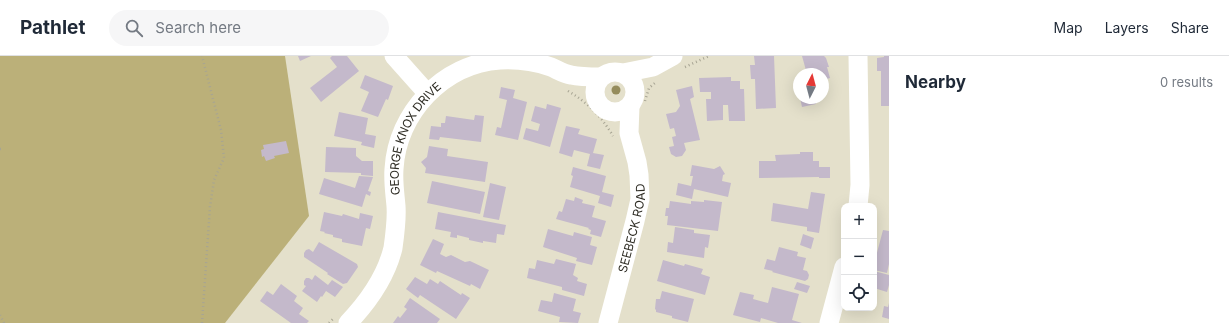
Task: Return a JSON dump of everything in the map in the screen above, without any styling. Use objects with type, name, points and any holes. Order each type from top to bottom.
[{"type":"street","points":[[394,56],[427,93]]},
{"type":"street","points":[[858,56],[860,174],[858,203]]},
{"type":"street","name":"GEORGE KNOX DRIVE","points":[[342,319],[374,292],[389,261],[394,242],[396,221],[394,170],[396,150],[401,133],[427,93],[448,77],[475,65],[493,61],[525,60],[538,63],[603,104]]},
{"type":"street","points":[[656,74],[612,72],[601,77],[596,87],[603,104],[622,110],[636,100],[656,74],[677,62]]},
{"type":"street","points":[[623,73],[632,81],[636,100]]},
{"type":"street","name":"GEORGE KNOX DRIVE","points":[[567,82],[601,77]]},
{"type":"street","name":"SEEBECK ROAD","points":[[621,135],[636,100]]},
{"type":"street","name":"SEEBECK ROAD","points":[[603,104],[637,162],[640,175],[640,199],[608,323]]},
{"type":"street","points":[[829,323],[842,275]]},
{"type":"path","points":[[202,56],[221,130],[224,158],[214,180],[210,207],[202,323]]},
{"type":"path","points":[[677,62],[709,56]]},
{"type":"path","points":[[636,100],[650,86],[656,74]]},
{"type":"path","points":[[567,82],[579,98],[621,135]]},
{"type":"path","points":[[0,315],[4,323]]},
{"type":"path","points":[[329,323],[342,319]]},
{"type":"shaded area","points":[[0,56],[285,56],[309,216],[225,323],[0,323]]},
{"type":"building","points":[[298,56],[311,56],[300,61]]},
{"type":"building","points":[[332,56],[347,56],[359,71],[321,102],[310,88],[337,67],[330,58]]},
{"type":"building","points":[[754,56],[774,56],[776,108],[756,109],[755,79],[751,79],[750,65],[755,65]]},
{"type":"building","points":[[802,56],[824,56],[829,67],[827,68],[805,68]]},
{"type":"building","points":[[889,56],[889,106],[881,106],[881,71],[877,71],[877,58]]},
{"type":"building","points":[[365,75],[393,86],[388,100],[386,99],[378,117],[361,111],[369,92],[360,88]]},
{"type":"building","points":[[731,77],[731,81],[740,81],[740,89],[744,89],[745,121],[729,121],[728,105],[723,105],[723,120],[707,121],[706,99],[711,99],[711,92],[700,92],[699,78]]},
{"type":"building","points":[[692,86],[694,97],[690,99],[700,140],[684,143],[686,150],[682,156],[676,157],[671,154],[669,147],[674,146],[672,137],[676,136],[674,128],[670,129],[666,114],[676,112],[680,106],[676,90]]},
{"type":"building","points":[[501,87],[515,90],[513,98],[527,102],[518,140],[495,135],[497,127],[501,128],[507,100],[499,98]]},
{"type":"building","points":[[547,104],[561,108],[550,147],[523,139],[526,128],[538,131],[540,124],[531,121],[535,106],[546,109]]},
{"type":"building","points":[[801,104],[816,104],[802,107]]},
{"type":"building","points":[[339,112],[368,118],[365,134],[376,136],[374,148],[361,145],[362,142],[334,136]]},
{"type":"building","points":[[475,115],[484,116],[481,142],[440,137],[439,140],[429,139],[431,126],[441,127],[441,123],[445,123],[446,116],[474,120]]},
{"type":"building","points":[[566,126],[580,129],[578,134],[597,139],[593,153],[604,155],[600,169],[587,166],[590,154],[574,150],[572,157],[559,153]]},
{"type":"building","points":[[286,141],[289,153],[274,156],[275,158],[266,161],[264,156],[262,157],[261,150],[264,149],[263,145]]},
{"type":"building","points":[[429,146],[448,149],[447,156],[488,162],[485,182],[425,173],[426,168],[421,162],[427,157]]},
{"type":"building","points":[[326,147],[356,148],[356,156],[362,161],[373,161],[373,176],[361,175],[361,173],[325,172]]},
{"type":"building","points":[[800,152],[813,152],[813,161],[819,161],[819,167],[830,167],[830,178],[759,178],[759,161],[776,161],[775,155],[800,154]]},
{"type":"building","points":[[692,165],[714,169],[720,166],[725,174],[723,175],[722,181],[731,183],[728,197],[694,189],[692,199],[676,195],[678,183],[691,186],[693,176],[690,176]]},
{"type":"building","points":[[573,167],[606,176],[602,192],[614,195],[611,207],[598,203],[600,196],[570,187],[573,176],[571,175]]},
{"type":"building","points":[[359,176],[373,177],[368,191],[371,192],[370,196],[366,194],[362,207],[319,194],[324,178],[355,188]]},
{"type":"building","points":[[432,181],[485,192],[480,214],[427,203]]},
{"type":"building","points":[[490,183],[506,187],[499,220],[483,217]]},
{"type":"building","points":[[811,192],[825,194],[819,233],[807,231],[807,227],[771,221],[773,203],[808,209]]},
{"type":"building","points":[[575,197],[583,200],[582,203],[595,206],[592,217],[606,221],[601,237],[590,234],[591,230],[588,229],[589,228],[556,219],[559,211],[562,212],[566,199],[574,201]]},
{"type":"building","points":[[704,200],[722,202],[718,231],[667,225],[668,216],[665,216],[666,208],[669,208],[670,201],[691,204],[691,201],[704,202]]},
{"type":"building","points":[[324,212],[342,216],[343,214],[359,219],[360,213],[373,216],[370,229],[366,228],[362,246],[342,242],[342,239],[320,231]]},
{"type":"building","points":[[438,212],[506,225],[504,235],[497,234],[496,243],[483,241],[483,243],[469,240],[469,238],[457,235],[457,238],[450,237],[451,232],[435,229]]},
{"type":"building","points":[[675,227],[694,230],[694,233],[710,235],[708,248],[705,247],[704,258],[667,252],[668,242],[673,243]]},
{"type":"building","points":[[548,229],[573,236],[574,232],[592,237],[590,245],[597,247],[592,265],[576,261],[577,258],[543,247]]},
{"type":"building","points":[[883,230],[889,231],[889,264],[887,273],[877,271],[877,253]]},
{"type":"building","points":[[803,234],[814,238],[811,249],[800,245]]},
{"type":"building","points":[[433,239],[444,244],[440,254],[446,257],[451,255],[465,262],[470,261],[489,270],[480,289],[437,271],[436,273],[420,265]]},
{"type":"building","points":[[319,242],[357,264],[358,267],[347,283],[343,284],[304,257],[306,250],[309,249],[313,252]]},
{"type":"building","points":[[779,247],[798,252],[797,256],[806,258],[803,270],[807,271],[809,275],[808,279],[805,281],[764,269],[767,259],[775,261]]},
{"type":"building","points":[[556,259],[576,264],[573,275],[578,278],[577,281],[587,284],[584,296],[562,290],[562,287],[527,278],[529,268],[535,269],[537,260],[554,264]]},
{"type":"building","points":[[663,260],[684,266],[685,264],[703,269],[701,274],[710,277],[705,295],[657,281]]},
{"type":"building","points":[[877,272],[889,275],[887,292],[877,289]]},
{"type":"building","points":[[315,275],[328,285],[332,280],[343,287],[335,297],[326,291],[317,302],[302,291],[306,286],[304,285],[304,281],[306,278],[312,280]]},
{"type":"building","points":[[415,277],[427,284],[430,279],[438,284],[440,281],[461,295],[462,293],[470,298],[456,319],[420,295],[418,298],[406,289]]},
{"type":"building","points":[[797,282],[810,286],[807,293],[794,289]]},
{"type":"building","points":[[281,284],[297,296],[294,301],[303,308],[299,314],[309,321],[307,323],[291,323],[260,301],[267,291],[273,295]]},
{"type":"building","points":[[772,287],[799,294],[792,320],[802,323],[778,323],[761,318],[760,322],[733,315],[740,292],[754,295],[753,299],[768,303]]},
{"type":"building","points":[[662,291],[694,299],[688,322],[656,312],[656,299],[660,299]]},
{"type":"building","points":[[554,293],[576,299],[573,311],[581,313],[578,323],[559,322],[560,317],[538,311],[541,300],[552,302]]},
{"type":"building","points":[[410,298],[440,319],[437,323],[393,323],[398,316],[400,318],[407,309],[404,307]]},
{"type":"building","points":[[889,303],[889,319],[882,317],[884,306],[888,307]]}]
